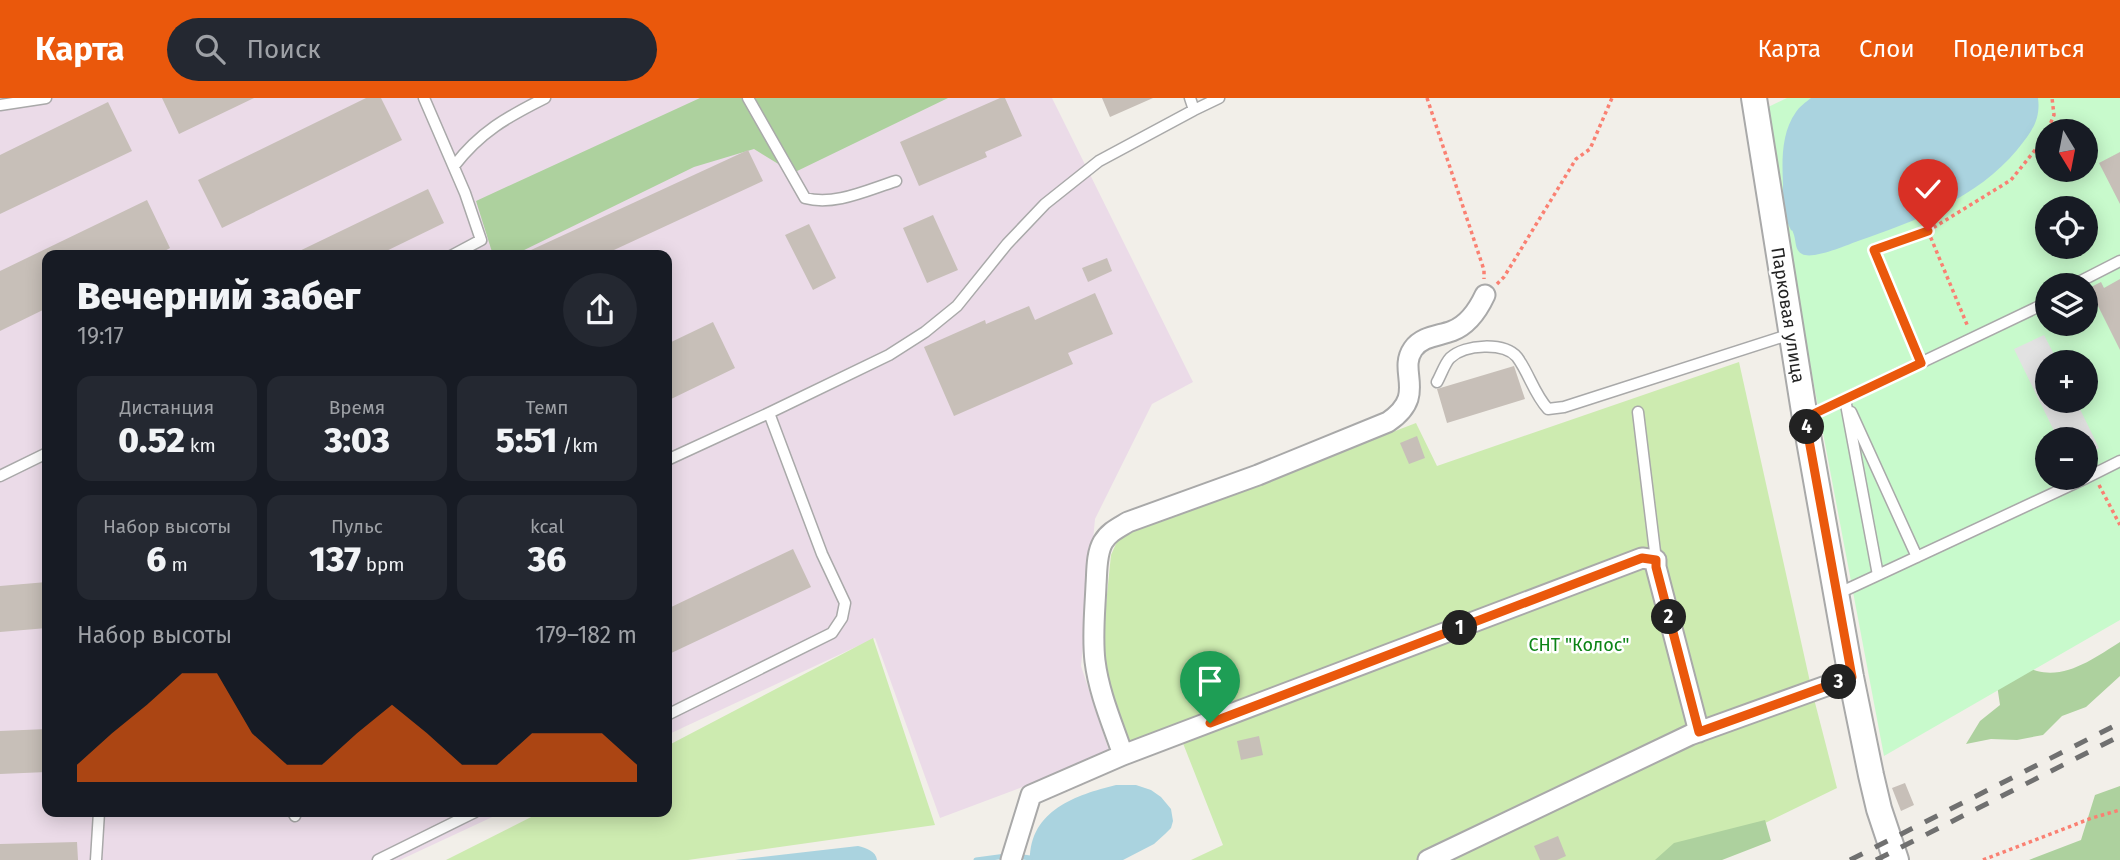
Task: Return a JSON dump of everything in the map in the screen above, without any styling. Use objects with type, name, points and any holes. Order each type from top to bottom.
[{"type":"street","name":"Парковая улица","points":[[1754,98],[1805,418],[1852,677],[1879,809],[1896,860]]},
{"type":"street","points":[[1123,755],[1105,702],[1093,645],[1099,552],[1103,542],[1112,531],[1128,522],[1258,475],[1388,422],[1400,414],[1406,404],[1409,394],[1410,352],[1426,338],[1454,330],[1465,323],[1477,311],[1485,295]]},
{"type":"street","points":[[1011,860],[1031,795],[1123,755],[1642,558],[1656,560],[1699,732]]},
{"type":"street","points":[[1428,860],[1699,732],[1852,677]]},
{"type":"lane","points":[[0,105],[16,100],[46,98]]},
{"type":"lane","points":[[424,98],[465,193],[481,240],[462,250]]},
{"type":"lane","points":[[454,166],[481,135],[545,98]]},
{"type":"lane","points":[[748,98],[805,198],[816,201],[831,200],[896,181]]},
{"type":"lane","points":[[1189,98],[1194,110]]},
{"type":"lane","points":[[672,458],[889,355],[925,332],[957,306],[1007,244],[1045,204],[1098,161],[1219,98]]},
{"type":"lane","points":[[2096,273],[2120,261]]},
{"type":"lane","points":[[1805,418],[2035,308]]},
{"type":"lane","points":[[1437,382],[1450,358],[1482,347],[1504,348],[1516,356],[1540,400],[1548,409],[1564,407],[1791,334]]},
{"type":"lane","points":[[1845,399],[1917,557]]},
{"type":"lane","points":[[1845,399],[1878,575]]},
{"type":"lane","points":[[1637,412],[1656,560]]},
{"type":"lane","points":[[672,713],[832,633],[842,618],[845,603],[822,554],[769,414]]},
{"type":"lane","points":[[0,476],[42,455]]},
{"type":"lane","points":[[2098,472],[2120,461]]},
{"type":"lane","points":[[1837,594],[2060,490]]},
{"type":"lane","points":[[96,860],[99,817]]},
{"type":"lane","points":[[378,860],[465,817]]},
{"type":"path","points":[[1427,98],[1483,270],[1485,295]]},
{"type":"path","points":[[1485,295],[1504,277],[1576,159],[1590,149],[1612,98]]},
{"type":"path","points":[[1921,363],[1874,250],[1928,231],[2011,180],[2044,139],[2054,115],[2052,98]]},
{"type":"path","points":[[1928,231],[1973,338]]},
{"type":"path","points":[[2097,490],[2120,525]]},
{"type":"path","points":[[1983,860],[2120,810]]},
{"type":"shaded area","points":[[0,98],[1052,98],[1193,382],[1152,404],[1095,519],[1081,666],[1110,754],[940,818],[875,638],[672,733],[672,250],[42,250],[42,817],[492,817],[400,860],[0,860]]},
{"type":"shaded area","points":[[2045,336],[2052,350],[2035,350],[2035,392],[2014,349]]},
{"type":"shaded area","points":[[2045,413],[2082,413],[2089,427],[2052,427]]},
{"type":"green space","points":[[700,98],[948,98],[793,173],[754,149],[694,167],[524,250],[491,250],[476,201]]},
{"type":"green space","points":[[1787,98],[2120,98],[2120,620],[1884,756],[1762,110]]},
{"type":"green space","name":"СНТ \"Колос\"","points":[[1739,362],[1812,691],[1837,788],[1689,860],[1191,860],[1223,845],[1177,728],[1131,745],[1107,680],[1101,654],[1111,555],[1119,537],[1416,423],[1437,466]]},
{"type":"green space","points":[[873,638],[935,825],[688,860],[446,860],[531,817],[672,817],[672,743]]},
{"type":"green space","points":[[2120,642],[2120,676],[2086,707],[2062,716],[2043,735],[1966,744],[1980,721],[2000,705],[1996,678],[2013,658],[2037,671],[2059,672],[2081,665]]},
{"type":"green space","points":[[2120,786],[2120,860],[2029,860],[2081,840],[2095,795]]},
{"type":"green space","points":[[1765,820],[1771,841],[1722,860],[1655,860],[1674,843]]},
{"type":"water","points":[[1811,98],[2038,98],[2039,106],[2034,126],[2017,150],[2001,167],[1964,195],[1902,225],[1814,255],[1798,251],[1783,200],[1785,138],[1791,120],[1799,108]]},
{"type":"water","points":[[1116,785],[1136,785],[1161,797],[1171,809],[1171,828],[1154,844],[1123,860],[1030,860],[1032,843],[1047,817],[1071,800]]},
{"type":"water","points":[[858,846],[873,852],[877,860],[735,860]]},
{"type":"building","points":[[162,98],[254,98],[179,134]]},
{"type":"building","points":[[366,98],[381,98],[402,140],[222,228],[198,180]]},
{"type":"building","points":[[1005,98],[1022,136],[985,152],[987,157],[919,186],[900,142]]},
{"type":"building","points":[[1102,98],[1153,98],[1110,117]]},
{"type":"building","points":[[108,102],[132,151],[0,214],[0,155]]},
{"type":"building","points":[[748,150],[763,181],[614,250],[531,250]]},
{"type":"building","points":[[2120,152],[2120,204],[2099,163]]},
{"type":"building","points":[[428,189],[444,223],[388,250],[301,250]]},
{"type":"building","points":[[147,200],[170,248],[166,250],[43,250]]},
{"type":"building","points":[[933,215],[958,270],[927,283],[903,228]]},
{"type":"building","points":[[809,224],[836,278],[813,290],[785,235]]},
{"type":"building","points":[[42,251],[42,310],[0,331],[0,271]]},
{"type":"building","points":[[1107,258],[1112,271],[1088,282],[1082,268]]},
{"type":"building","points":[[2120,279],[2120,350],[2098,306],[2098,284],[2101,282],[2104,288]]},
{"type":"building","points":[[1095,293],[1113,334],[1068,353],[1073,364],[954,416],[924,347],[985,320],[986,324],[1029,306],[1035,320]]},
{"type":"building","points":[[713,322],[735,368],[672,399],[672,342]]},
{"type":"building","points":[[1514,366],[1525,399],[1447,423],[1437,389]]},
{"type":"building","points":[[1417,436],[1425,458],[1409,464],[1400,443]]},
{"type":"building","points":[[793,549],[811,587],[672,653],[672,607]]},
{"type":"building","points":[[42,582],[42,628],[0,632],[0,586]]},
{"type":"building","points":[[42,729],[42,772],[0,774],[0,731]]},
{"type":"building","points":[[1259,736],[1263,755],[1241,760],[1237,741]]},
{"type":"building","points":[[1905,783],[1914,805],[1901,811],[1892,788]]},
{"type":"building","points":[[1558,836],[1566,856],[1557,860],[1540,860],[1534,846]]},
{"type":"building","points":[[77,842],[78,860],[0,860],[0,844]]},
{"type":"waterway","points":[[976,860],[1006,856]]},
{"type":"waterway","points":[[1016,856],[1030,858]]},
{"type":"railway","points":[[1850,860],[2120,723]]},
{"type":"railway","points":[[1876,860],[2120,736]]},
{"type":"route","points":[[1210,723],[1642,558],[1656,560],[1699,732],[1852,677],[1805,418],[1921,363],[1874,250],[1928,231]]}]
